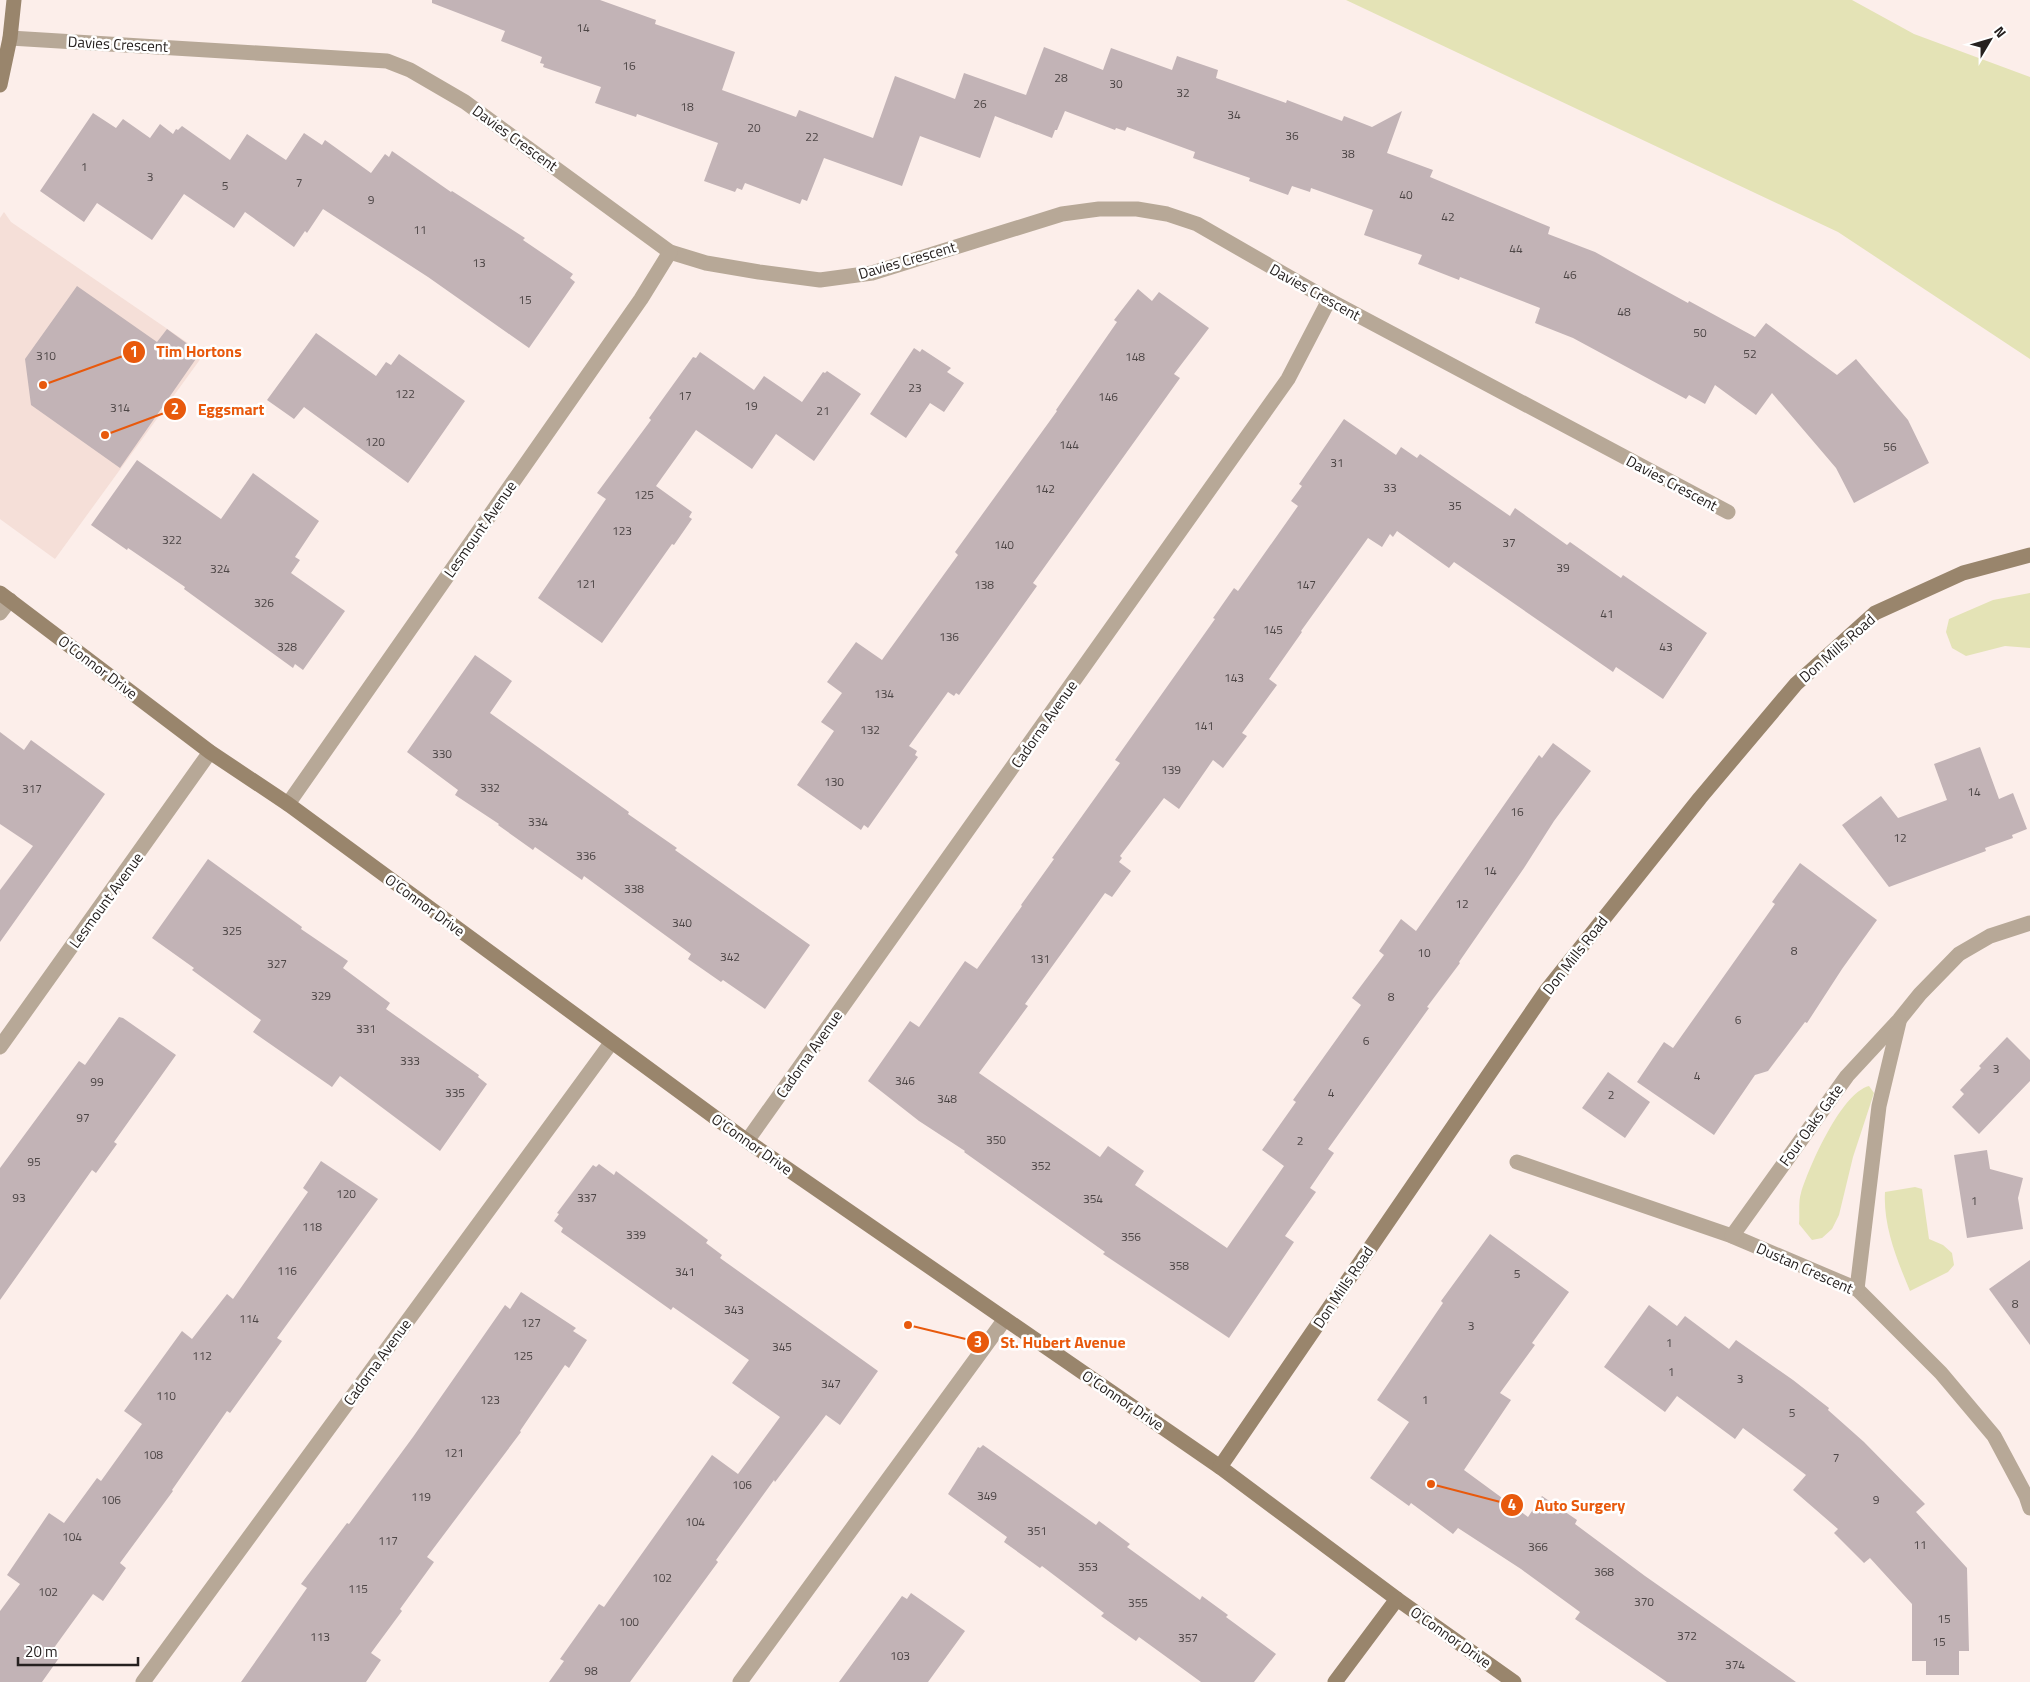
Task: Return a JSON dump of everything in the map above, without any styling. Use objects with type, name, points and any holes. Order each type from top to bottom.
[{"type":"main road","points":[[0,85],[10,38],[14,0]]},
{"type":"main road","name":"Don Mills Road","points":[[1220,1467],[1546,991],[1700,798],[1796,684],[1875,613],[1963,574],[2030,555]]},
{"type":"main road","name":"O'Connor Drive","points":[[5,596],[210,752],[288,804],[747,1141],[1220,1467],[1514,1682]]},
{"type":"main road","points":[[1335,1682],[1398,1599]]},
{"type":"street","name":"Davies Crescent","points":[[10,38],[387,61],[410,70],[465,102],[670,252],[715,264],[820,280],[872,273],[1062,214],[1099,209],[1137,209],[1167,214],[1197,224],[1329,300],[1728,512]]},
{"type":"street","name":"Lesmount Avenue","points":[[288,804],[641,299],[670,252]]},
{"type":"street","name":"Cadorna Avenue","points":[[747,1141],[1288,379],[1329,300]]},
{"type":"street","points":[[0,613],[5,596]]},
{"type":"street","name":"Lesmount Avenue","points":[[0,1047],[210,752]]},
{"type":"street","name":"Four Oaks Gate","points":[[1732,1236],[1847,1076],[1899,1020],[1920,994],[1959,954],[1990,936],[2030,923]]},
{"type":"street","name":"Four Oaks Gate","points":[[1857,1289],[1879,1106],[1899,1020]]},
{"type":"street","name":"Cadorna Avenue","points":[[143,1682],[611,1043]]},
{"type":"street","name":"Dustan Crescent","points":[[1517,1162],[1732,1236],[1857,1289],[1941,1372],[1994,1436],[2026,1496],[2030,1508]]},
{"type":"street","points":[[740,1682],[1005,1319]]},
{"type":"shaded area","points":[[4,212],[11,222],[204,354],[55,559],[0,519],[0,218]]},
{"type":"green space","points":[[1346,0],[1852,0],[1914,34],[2030,77],[2030,359],[1838,232]]},
{"type":"green space","points":[[2030,593],[2030,648],[2005,646],[1966,656],[1952,648],[1946,632],[1949,619],[1993,600]]},
{"type":"green space","points":[[1869,1086],[1874,1093],[1853,1157],[1839,1215],[1832,1229],[1822,1238],[1812,1240],[1799,1224],[1800,1200],[1805,1181],[1837,1116],[1858,1092]]},
{"type":"green space","points":[[1915,1187],[1922,1189],[1929,1239],[1943,1245],[1952,1253],[1954,1265],[1948,1272],[1910,1291],[1896,1255],[1889,1230],[1886,1217],[1885,1192]]},
{"type":"building","points":[[432,0],[600,0],[656,20],[655,24],[735,52],[722,90],[796,117],[799,110],[873,138],[895,76],[955,99],[964,73],[1026,95],[1044,47],[1103,70],[1111,48],[1172,70],[1177,56],[1218,70],[1216,78],[1286,103],[1287,100],[1342,121],[1344,116],[1372,127],[1402,111],[1387,153],[1433,170],[1430,177],[1550,227],[1548,234],[1595,252],[1755,337],[1766,323],[1837,375],[1856,359],[1908,420],[1929,463],[1854,503],[1836,468],[1772,393],[1756,415],[1715,385],[1705,404],[1689,395],[1686,399],[1573,338],[1535,323],[1540,308],[1460,277],[1459,280],[1418,264],[1422,255],[1364,235],[1373,210],[1311,188],[1310,192],[1292,186],[1288,195],[1249,181],[1250,178],[1193,158],[1195,152],[1127,127],[1125,131],[1116,128],[1115,130],[1065,111],[1052,138],[995,116],[980,158],[920,136],[902,186],[824,158],[807,201],[802,199],[800,204],[745,183],[742,190],[737,188],[735,192],[704,181],[718,143],[637,114],[636,117],[595,103],[601,87],[543,67],[544,64],[540,63],[542,57],[501,41],[505,31],[432,3]]},
{"type":"building","points":[[93,113],[116,128],[123,119],[150,138],[160,124],[173,134],[176,129],[178,130],[182,126],[230,160],[247,134],[286,160],[304,133],[322,145],[325,140],[371,173],[385,154],[389,157],[392,151],[451,192],[525,238],[523,240],[573,274],[570,278],[575,282],[529,348],[428,277],[323,209],[307,233],[305,231],[294,247],[245,212],[234,228],[184,194],[152,240],[97,203],[84,222],[40,191]]},
{"type":"building","points":[[77,286],[157,342],[167,329],[200,353],[120,468],[31,405],[25,359]]},
{"type":"building","points":[[1138,289],[1152,301],[1159,292],[1209,328],[1174,374],[1180,378],[1033,583],[1037,586],[995,645],[959,695],[956,693],[954,696],[948,692],[909,746],[917,751],[915,755],[918,757],[868,828],[864,825],[861,830],[797,785],[834,731],[821,722],[842,693],[827,682],[856,642],[882,660],[958,555],[955,552],[1057,411],[1117,322],[1114,320]]},
{"type":"building","points":[[316,333],[376,376],[386,362],[391,365],[399,354],[465,401],[408,483],[304,407],[294,419],[267,400]]},
{"type":"building","points":[[914,348],[920,352],[922,349],[951,368],[947,372],[964,383],[944,412],[930,403],[906,438],[870,414]]},
{"type":"building","points":[[700,352],[754,390],[764,376],[802,402],[823,372],[827,371],[861,394],[814,461],[776,434],[752,469],[696,430],[656,486],[692,512],[689,517],[692,519],[674,545],[672,544],[602,643],[538,598],[606,499],[597,493],[651,420],[649,418],[693,357],[696,358]]},
{"type":"building","points":[[1344,419],[1396,455],[1401,447],[1417,458],[1420,454],[1510,516],[1515,508],[1567,545],[1570,542],[1621,578],[1623,575],[1707,633],[1663,699],[1616,667],[1613,672],[1454,562],[1449,568],[1397,531],[1393,537],[1390,534],[1382,547],[1368,538],[1269,679],[1277,685],[1242,733],[1247,736],[1223,768],[1213,760],[1179,809],[1164,798],[1120,856],[1122,858],[1119,862],[1131,871],[1112,897],[1105,893],[1025,1004],[1028,1006],[979,1073],[1100,1157],[1108,1146],[1144,1171],[1135,1185],[1227,1248],[1284,1166],[1262,1150],[1296,1102],[1293,1100],[1361,1005],[1352,998],[1384,955],[1379,951],[1401,919],[1416,931],[1539,755],[1542,758],[1553,743],[1591,771],[1554,821],[1460,963],[1427,1007],[1429,1008],[1328,1149],[1334,1153],[1310,1188],[1316,1192],[1285,1236],[1294,1242],[1229,1338],[1103,1254],[1105,1252],[965,1151],[919,1121],[868,1081],[910,1021],[919,1027],[965,961],[977,969],[1054,859],[1052,858],[1120,763],[1115,760],[1215,619],[1213,618],[1234,588],[1238,591],[1298,506],[1291,501],[1302,486],[1299,484]]},
{"type":"building","points":[[137,460],[221,519],[253,473],[319,521],[295,557],[300,560],[291,573],[345,611],[303,670],[295,664],[293,668],[184,589],[185,587],[91,525]]},
{"type":"building","points":[[475,655],[512,681],[490,713],[629,812],[628,814],[677,848],[675,850],[810,945],[765,1009],[688,959],[691,954],[584,876],[582,880],[535,847],[533,850],[499,824],[455,795],[458,790],[407,752]]},
{"type":"building","points":[[0,732],[24,750],[31,740],[105,794],[0,942],[0,890],[33,846],[0,824]]},
{"type":"building","points":[[1980,747],[1999,799],[2013,793],[2027,829],[2012,835],[2013,838],[1985,848],[1986,851],[1889,887],[1842,825],[1881,796],[1898,818],[1947,800],[1934,764]]},
{"type":"building","points":[[208,859],[302,927],[301,929],[348,961],[343,968],[390,1003],[386,1009],[479,1075],[478,1077],[487,1084],[440,1151],[340,1076],[332,1087],[253,1032],[261,1020],[192,970],[194,968],[152,938]]},
{"type":"building","points":[[1800,863],[1877,920],[1807,1023],[1805,1022],[1768,1071],[1755,1075],[1714,1135],[1637,1082],[1664,1042],[1673,1048],[1775,904],[1772,902]]},
{"type":"building","points":[[119,1017],[176,1055],[114,1142],[117,1144],[96,1173],[92,1170],[0,1300],[0,1168],[79,1061],[85,1065]]},
{"type":"building","points":[[2007,1037],[2030,1060],[2030,1081],[1979,1134],[1952,1107],[1964,1094],[1960,1090],[1981,1068],[1979,1066]]},
{"type":"building","points":[[1608,1072],[1650,1102],[1625,1138],[1582,1108]]},
{"type":"building","points":[[1987,1150],[1990,1169],[2023,1178],[2018,1198],[2023,1229],[1967,1238],[1954,1155]]},
{"type":"building","points":[[321,1161],[378,1199],[277,1338],[282,1341],[230,1413],[227,1411],[173,1491],[120,1563],[126,1568],[103,1601],[93,1594],[51,1652],[59,1658],[42,1682],[0,1682],[0,1611],[20,1584],[7,1575],[49,1513],[64,1523],[97,1478],[101,1481],[142,1424],[124,1411],[182,1331],[192,1339],[227,1294],[233,1299],[308,1192],[303,1188]]},
{"type":"building","points":[[599,1164],[614,1175],[616,1171],[708,1240],[706,1243],[722,1255],[720,1258],[878,1371],[840,1425],[826,1415],[775,1482],[774,1480],[716,1560],[718,1562],[630,1682],[549,1682],[564,1661],[560,1659],[599,1604],[604,1607],[712,1455],[738,1474],[780,1417],[732,1383],[749,1360],[673,1307],[671,1310],[561,1232],[563,1228],[554,1221],[559,1214],[557,1213],[593,1165],[596,1167]]},
{"type":"building","points":[[1490,1234],[1569,1292],[1532,1343],[1535,1345],[1500,1393],[1511,1400],[1464,1470],[1528,1517],[1542,1496],[1577,1520],[1575,1524],[1645,1576],[1796,1682],[1667,1682],[1575,1619],[1580,1612],[1521,1569],[1458,1528],[1453,1534],[1411,1503],[1409,1506],[1370,1478],[1409,1422],[1377,1400],[1443,1303],[1441,1301]]},
{"type":"building","points":[[2030,1260],[2030,1345],[1989,1289]]},
{"type":"building","points":[[521,1292],[576,1328],[573,1331],[587,1340],[569,1368],[565,1365],[521,1432],[427,1557],[434,1562],[400,1609],[402,1611],[371,1653],[381,1660],[366,1682],[241,1682],[307,1588],[301,1584],[347,1523],[349,1524],[413,1437],[505,1305],[510,1309]]},
{"type":"building","points":[[1649,1305],[1677,1326],[1685,1316],[1729,1349],[1736,1340],[1793,1380],[1829,1408],[1828,1410],[1864,1442],[1925,1504],[1916,1512],[1967,1568],[1969,1651],[1959,1651],[1959,1675],[1926,1675],[1926,1661],[1912,1661],[1912,1604],[1870,1558],[1864,1563],[1834,1533],[1838,1529],[1793,1490],[1806,1475],[1743,1428],[1735,1439],[1677,1396],[1665,1412],[1604,1367]]},
{"type":"building","points":[[983,1445],[1096,1525],[1099,1521],[1130,1544],[1127,1547],[1200,1600],[1202,1596],[1228,1615],[1226,1617],[1276,1654],[1254,1682],[1201,1682],[1139,1637],[1136,1641],[1101,1616],[1104,1613],[1042,1566],[1040,1568],[1004,1542],[1007,1537],[948,1494],[978,1447],[980,1448]]},
{"type":"building","points":[[911,1593],[965,1631],[928,1682],[839,1682],[902,1596],[907,1599]]},
{"type":"place","name":"Tim Hortons","points":[[43,385]]},
{"type":"place","name":"Eggsmart","points":[[105,435]]},
{"type":"place","name":"St. Hubert Avenue","points":[[908,1325]]},
{"type":"place","name":"Auto Surgery","points":[[1431,1484]]}]
